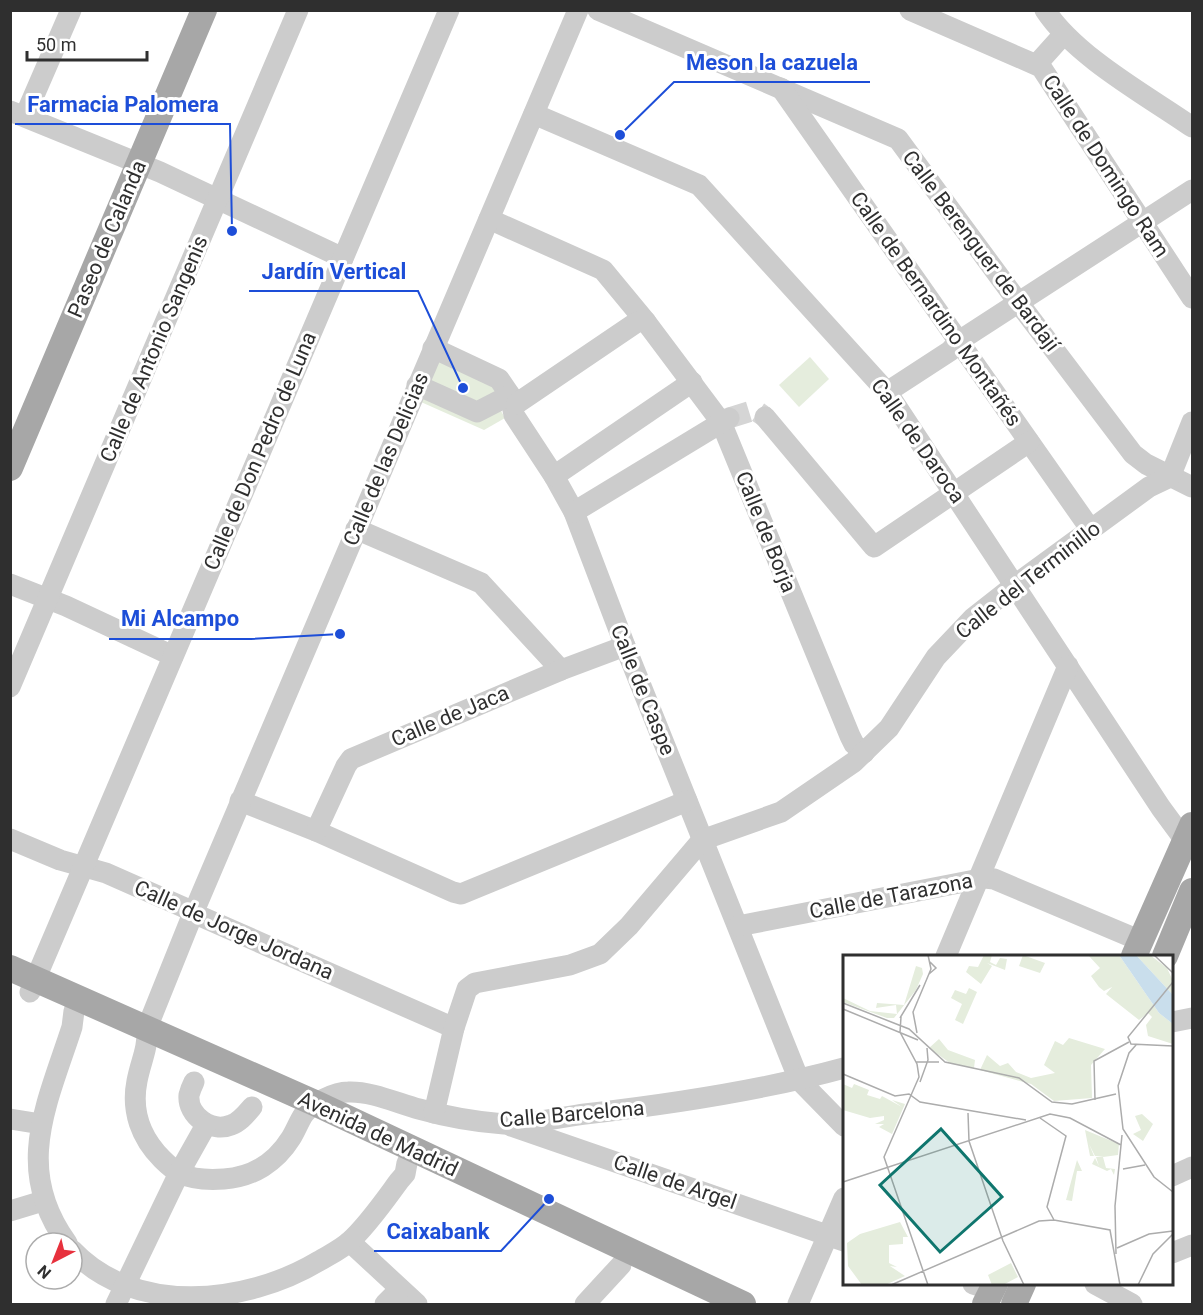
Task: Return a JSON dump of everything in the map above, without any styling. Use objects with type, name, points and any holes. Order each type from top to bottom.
[{"type":"main road","name":"Paseo de Calanda","points":[[10,468],[204,10]]},
{"type":"main road","points":[[1138,949],[1190,839]]},
{"type":"main road","points":[[1165,955],[1192,891]]},
{"type":"main road","name":"Avenida de Madrid","points":[[10,968],[26,985],[74,1011],[147,1036]]},
{"type":"main road","name":"Avenida de Madrid","points":[[26,985],[311,1109],[743,1305]]},
{"type":"main road","name":"Avenida de Madrid","points":[[311,1109],[407,1163],[704,1305]]},
{"type":"main road","points":[[1014,1305],[1023,1285]]},
{"type":"street","points":[[71,10],[18,113],[140,163],[343,258]]},
{"type":"street","name":"Calle de Antonio Sangenis","points":[[10,687],[298,10]]},
{"type":"street","name":"Calle de Don Pedro de Luna","points":[[26,985],[83,867],[449,10]]},
{"type":"street","name":"Calle de las Delicias","points":[[179,1173],[155,1152],[144,1137],[139,1124],[136,1111],[136,1088],[147,1036],[193,913],[240,801],[578,10]]},
{"type":"street","name":"Calle Berenguer de Bardají","points":[[598,10],[898,139],[1133,454],[1146,464],[1192,487]]},
{"type":"street","name":"Calle de Domingo Ram","points":[[910,10],[1037,64],[1192,298]]},
{"type":"street","points":[[1046,10],[1063,35],[1096,61],[1192,127]]},
{"type":"street","name":"Calle de Domingo Ram","points":[[1037,64],[1063,35]]},
{"type":"street","name":"Calle de Bernardino Montañés","points":[[781,88],[1091,530]]},
{"type":"street","name":"Calle de Daroca","points":[[534,114],[699,185],[887,392],[1161,808],[1190,839]]},
{"type":"street","points":[[887,392],[950,351],[959,341],[1192,190]]},
{"type":"street","name":"Calle de Borja","points":[[489,219],[603,270],[641,322],[725,420],[859,757]]},
{"type":"street","points":[[417,385],[477,412],[513,399],[641,322]]},
{"type":"street","name":"Calle de Caspe","points":[[433,348],[499,379],[513,399],[514,415],[554,476],[574,512],[625,646],[799,1080]]},
{"type":"street","points":[[554,476],[692,382]]},
{"type":"street","points":[[765,417],[874,547],[1029,442]]},
{"type":"street","points":[[574,512],[725,420]]},
{"type":"street","points":[[1170,477],[1192,422]]},
{"type":"street","name":"Calle del Terminillo","points":[[434,1113],[454,1028],[467,989],[475,983],[570,965],[600,954],[622,934],[703,841],[781,812],[859,757],[889,728],[943,648],[974,618],[1015,585],[1149,487],[1170,477]]},
{"type":"street","points":[[356,529],[481,582],[561,670]]},
{"type":"street","points":[[10,584],[173,656]]},
{"type":"street","name":"Calle de Jaca","points":[[316,831],[351,759],[561,670],[625,646]]},
{"type":"street","points":[[947,955],[1068,666]]},
{"type":"street","points":[[240,801],[316,831],[460,894],[687,801]]},
{"type":"street","name":"Calle de Jorge Jordana","points":[[10,839],[60,860],[106,873],[454,1028]]},
{"type":"street","name":"Calle de Tarazona","points":[[738,926],[977,879],[994,879],[1138,949]]},
{"type":"street","points":[[59,1231],[43,1201],[38,1150],[41,1124],[72,1028],[74,1011]]},
{"type":"street","points":[[1173,1022],[1192,1018]]},
{"type":"street","name":"Calle Barcelona","points":[[311,1109],[339,1094],[348,1092],[367,1094],[434,1113],[505,1124],[652,1107],[799,1080],[843,1068]]},
{"type":"street","points":[[799,1080],[843,1125]]},
{"type":"street","points":[[194,1082],[189,1097],[192,1108],[206,1125],[229,1127],[240,1120],[252,1107]]},
{"type":"street","points":[[179,1173],[213,1180],[245,1176],[256,1171],[270,1162],[311,1109]]},
{"type":"street","points":[[10,1119],[41,1124]]},
{"type":"street","name":"Calle de Argel","points":[[505,1124],[836,1238]]},
{"type":"street","points":[[119,1298],[179,1173],[206,1125]]},
{"type":"street","points":[[84,1264],[119,1298],[191,1303],[231,1298],[265,1288],[295,1274],[350,1242],[405,1174],[407,1163]]},
{"type":"street","points":[[1173,1176],[1192,1167]]},
{"type":"street","points":[[10,1210],[43,1201]]},
{"type":"street","points":[[798,1305],[836,1238],[843,1203]]},
{"type":"street","points":[[350,1242],[417,1305]]},
{"type":"street","points":[[1173,1253],[1192,1245]]},
{"type":"street","points":[[585,1305],[621,1265]]},
{"type":"street","points":[[1099,1285],[1132,1305]]},
{"type":"street","points":[[385,1305],[400,1289]]},
{"type":"green space","points":[[433,348],[499,379],[496,402],[505,418],[484,430],[421,402]]},
{"type":"green space","points":[[810,357],[829,379],[799,407],[779,385]]},
{"type":"tunnel","points":[[729,418],[755,410],[765,417]]},
{"type":"place","name":"Meson la cazuela","points":[[620,135]]},
{"type":"place","name":"Farmacia Palomera","points":[[232,231]]},
{"type":"place","name":"Jardín Vertical","points":[[463,388]]},
{"type":"place","name":"Mi Alcampo","points":[[340,634]]},
{"type":"place","name":"Caixabank","points":[[549,1199]]}]
